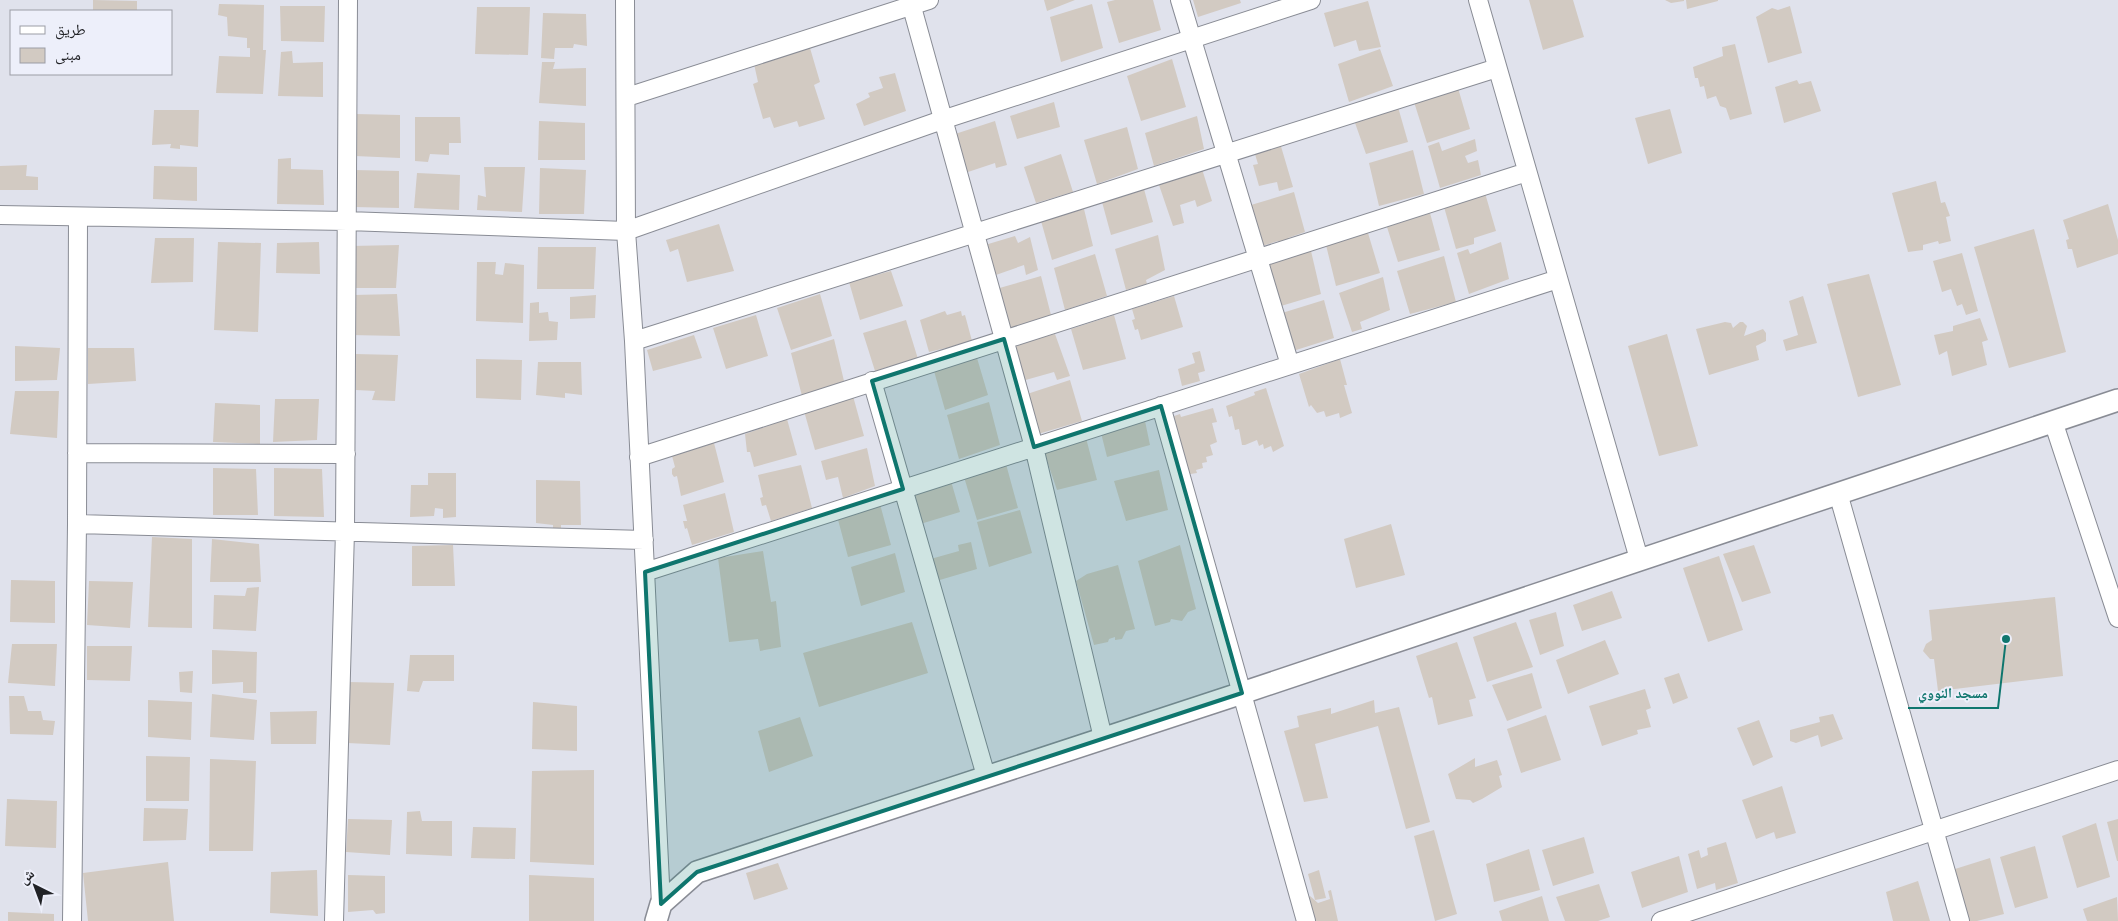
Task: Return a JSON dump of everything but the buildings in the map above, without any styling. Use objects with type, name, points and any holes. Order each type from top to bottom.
[{"type":"street","points":[[334,921],[346,531],[348,0]]},
{"type":"street","points":[[625,0],[626,231],[634,340],[644,540],[659,913]]},
{"type":"street","points":[[626,97],[911,3],[929,0]]},
{"type":"street","points":[[1180,0],[1290,365]]},
{"type":"street","points":[[0,216],[347,221],[626,231],[942,120],[1311,0]]},
{"type":"street","points":[[1478,0],[1639,559]]},
{"type":"street","points":[[911,3],[1034,447],[1103,738]]},
{"type":"street","points":[[634,340],[1497,68]]},
{"type":"street","points":[[639,457],[1527,172]]},
{"type":"street","points":[[72,921],[77,524],[78,217]]},
{"type":"street","points":[[645,572],[1558,279]]},
{"type":"street","points":[[872,382],[986,776]]},
{"type":"street","points":[[659,913],[697,872],[1242,693],[2118,400]]},
{"type":"street","points":[[1161,406],[1306,921]]},
{"type":"street","points":[[2053,421],[2114,593],[2118,618]]},
{"type":"street","points":[[77,453],[346,454]]},
{"type":"street","points":[[1838,493],[1936,831],[1960,921]]},
{"type":"street","points":[[77,524],[644,540]]},
{"type":"street","points":[[1661,921],[1685,917],[2118,770]]},
{"type":"highlighted area","points":[[1004,339],[1034,447],[1161,406],[1242,693],[697,872],[661,904],[645,572],[903,489],[872,381]]},
{"type":"place","name":"مسجد النووي","points":[[2006,639]]}]
